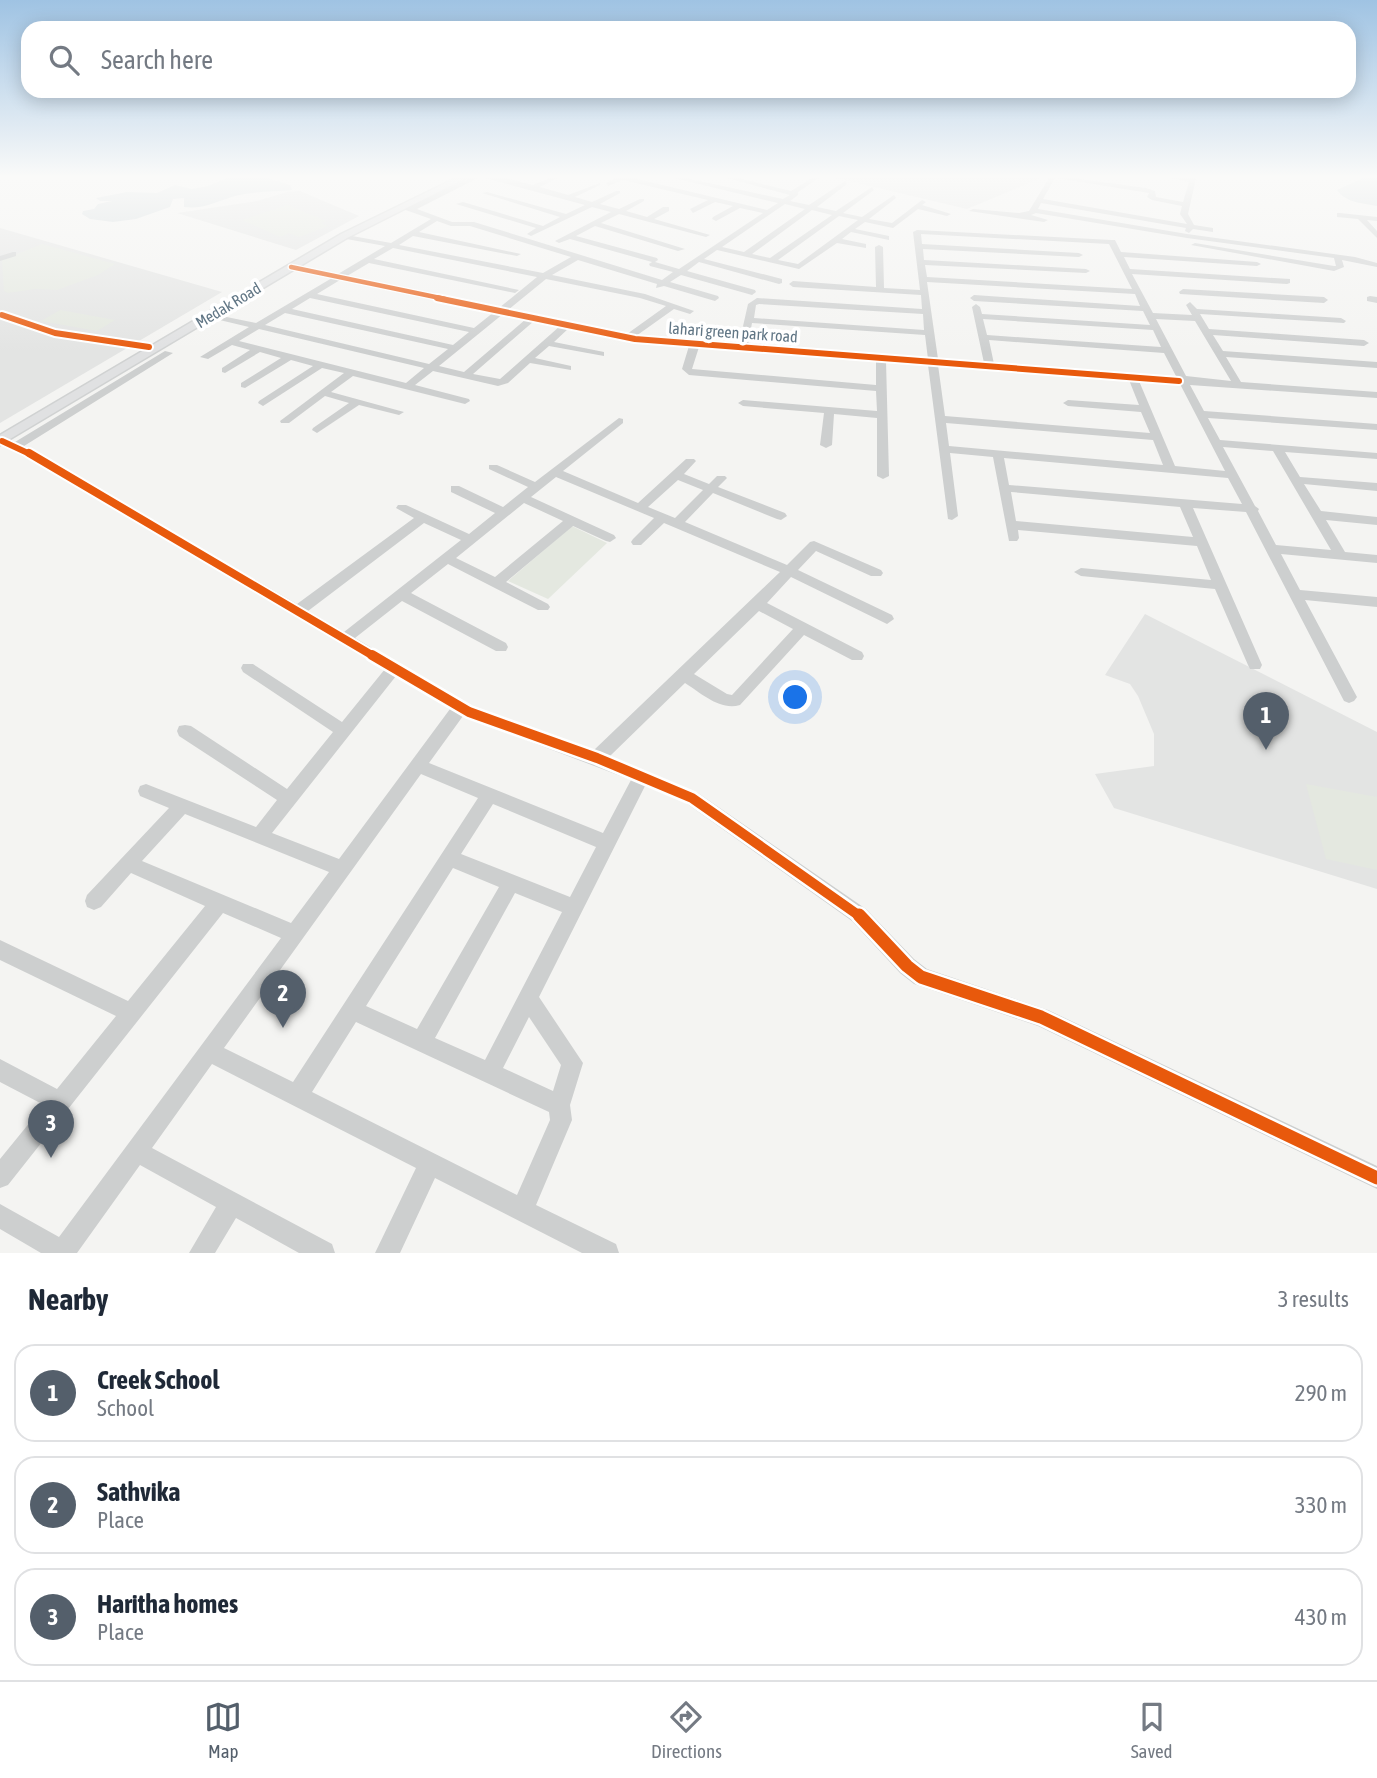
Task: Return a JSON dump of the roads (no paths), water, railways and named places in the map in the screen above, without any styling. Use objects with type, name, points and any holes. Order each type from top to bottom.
[{"type":"main road","name":"Medak Road","points":[[4,441],[338,236]]},
{"type":"main road","name":"Medak Road","points":[[4,441],[343,236]]},
{"type":"street","points":[[347,236],[642,296],[690,311]]},
{"type":"street","points":[[205,357],[406,236]]},
{"type":"street","points":[[428,236],[517,254]]},
{"type":"street","points":[[512,236],[715,298]]},
{"type":"street","points":[[559,241],[568,236]]},
{"type":"street","points":[[571,236],[752,292]]},
{"type":"street","points":[[638,236],[681,249]]},
{"type":"street","points":[[642,296],[733,236]]},
{"type":"street","points":[[745,255],[771,236]]},
{"type":"street","points":[[770,262],[806,236]]},
{"type":"street","points":[[717,248],[799,267],[841,236]]},
{"type":"street","points":[[879,236],[886,238]]},
{"type":"street","points":[[917,236],[952,516]]},
{"type":"street","points":[[1025,236],[1072,239],[1089,236]]},
{"type":"street","points":[[1113,236],[1138,292],[1349,697]]},
{"type":"street","points":[[1166,236],[1334,269],[1340,267],[1341,257]]},
{"type":"street","points":[[1248,236],[1346,254],[1341,257]]},
{"type":"street","points":[[1072,239],[1094,290]]},
{"type":"street","points":[[836,240],[863,246]]},
{"type":"street","points":[[1186,240],[1341,257],[1377,265]]},
{"type":"street","points":[[918,246],[1079,255]]},
{"type":"street","points":[[879,247],[880,290]]},
{"type":"street","points":[[536,256],[550,248]]},
{"type":"street","points":[[0,259],[13,254]]},
{"type":"street","points":[[1119,254],[1268,265]]},
{"type":"street","points":[[408,386],[544,276],[577,257]]},
{"type":"street","points":[[366,260],[515,290]]},
{"type":"street","points":[[699,260],[779,281]]},
{"type":"street","points":[[920,262],[1086,271]]},
{"type":"street","name":"lahari green park road","points":[[290,267],[628,338],[1377,395]]},
{"type":"street","points":[[1128,271],[1287,281]]},
{"type":"street","points":[[1172,274],[1238,385]]},
{"type":"street","points":[[922,279],[1138,292]]},
{"type":"street","points":[[970,282],[990,366]]},
{"type":"street","points":[[793,284],[924,293]]},
{"type":"street","points":[[1182,292],[1324,300]]},
{"type":"street","points":[[308,295],[476,331]]},
{"type":"street","points":[[974,298],[1196,315],[1341,321]]},
{"type":"street","points":[[740,300],[926,312]]},
{"type":"street","points":[[743,346],[752,304],[757,301]]},
{"type":"street","points":[[628,338],[673,306]]},
{"type":"street","points":[[283,310],[456,348]]},
{"type":"street","points":[[210,316],[501,383],[567,325]]},
{"type":"street","points":[[978,316],[1158,328]]},
{"type":"street","points":[[465,376],[532,318]]},
{"type":"street","points":[[748,320],[929,333]]},
{"type":"street","points":[[1206,332],[1364,343]]},
{"type":"street","points":[[983,337],[1168,350]]},
{"type":"street","points":[[231,342],[465,401]]},
{"type":"street","points":[[546,343],[601,354]]},
{"type":"street","points":[[695,343],[687,369],[689,372],[882,388]]},
{"type":"street","points":[[225,370],[258,349]]},
{"type":"street","points":[[4,441],[168,353]]},
{"type":"street","points":[[1219,354],[1377,365]]},
{"type":"street","points":[[246,385],[289,357]]},
{"type":"street","points":[[881,358],[883,476]]},
{"type":"street","points":[[528,360],[568,368]]},
{"type":"street","points":[[263,403],[320,365]]},
{"type":"street","points":[[285,421],[352,372]]},
{"type":"street","points":[[1132,376],[1170,469]]},
{"type":"street","points":[[324,393],[398,412]]},
{"type":"street","points":[[317,430],[357,402]]},
{"type":"street","points":[[743,403],[882,415]]},
{"type":"street","points":[[1068,403],[1145,409]]},
{"type":"street","points":[[826,445],[829,411]]},
{"type":"street","points":[[1202,414],[1377,427]]},
{"type":"street","points":[[940,419],[1157,437]]},
{"type":"street","points":[[346,638],[619,421]]},
{"type":"street","points":[[4,441],[461,706],[692,798],[847,905],[921,977],[1041,1017],[1377,1178]]},
{"type":"street","points":[[1217,443],[1377,456]]},
{"type":"street","points":[[1277,448],[1341,556]]},
{"type":"street","points":[[944,449],[1234,475]]},
{"type":"street","points":[[998,454],[1012,531],[1201,542]]},
{"type":"street","points":[[640,508],[690,461]]},
{"type":"street","points":[[494,467],[537,487]]},
{"type":"street","points":[[555,472],[789,571],[887,619]]},
{"type":"street","points":[[676,475],[781,516]]},
{"type":"street","points":[[677,524],[722,478]]},
{"type":"street","points":[[1296,480],[1377,487]]},
{"type":"street","points":[[1004,488],[1253,509]]},
{"type":"street","points":[[455,489],[505,513]]},
{"type":"street","points":[[524,498],[610,538]]},
{"type":"street","points":[[1185,503],[1255,665]]},
{"type":"street","points":[[402,508],[470,539]]},
{"type":"street","points":[[1317,515],[1377,521]]},
{"type":"street","points":[[637,542],[662,517]]},
{"type":"street","points":[[299,610],[423,518]]},
{"type":"street","points":[[496,583],[572,520]]},
{"type":"street","points":[[597,758],[758,604],[814,545],[876,573]]},
{"type":"street","points":[[1272,549],[1377,559]]},
{"type":"street","points":[[446,558],[543,607]]},
{"type":"street","points":[[1081,572],[1220,585]]},
{"type":"street","points":[[401,594],[501,647]]},
{"type":"street","points":[[1295,594],[1377,602]]},
{"type":"street","points":[[758,604],[857,656]]},
{"type":"street","points":[[683,676],[724,700],[735,701],[803,627]]},
{"type":"street","points":[[259,836],[395,667]]},
{"type":"street","points":[[248,668],[344,731]]},
{"type":"street","points":[[0,1216],[62,1253],[461,706]]},
{"type":"street","points":[[185,731],[289,799]]},
{"type":"street","points":[[417,765],[607,843]]},
{"type":"street","points":[[490,1072],[642,776]]},
{"type":"street","points":[[146,791],[342,869]]},
{"type":"street","points":[[297,1096],[489,795]]},
{"type":"street","points":[[94,901],[182,805]]},
{"type":"street","points":[[449,858],[574,908]]},
{"type":"street","points":[[129,864],[295,934]]},
{"type":"street","points":[[422,1041],[511,883]]},
{"type":"street","points":[[0,1177],[220,902]]},
{"type":"street","points":[[0,950],[132,1013]]},
{"type":"street","points":[[522,1210],[561,1120],[559,1105],[572,1063],[528,998]]},
{"type":"street","points":[[352,1010],[559,1105]]},
{"type":"street","points":[[209,1051],[607,1253]]},
{"type":"street","points":[[0,1070],[60,1102]]},
{"type":"street","points":[[136,1151],[323,1253]]},
{"type":"street","points":[[387,1253],[430,1163]]},
{"type":"street","points":[[201,1253],[232,1203]]},
{"type":"place","name":"Creek School","points":[[1266,750]]},
{"type":"place","name":"Sathvika","points":[[283,1028]]},
{"type":"place","name":"Haritha homes","points":[[51,1158]]}]
